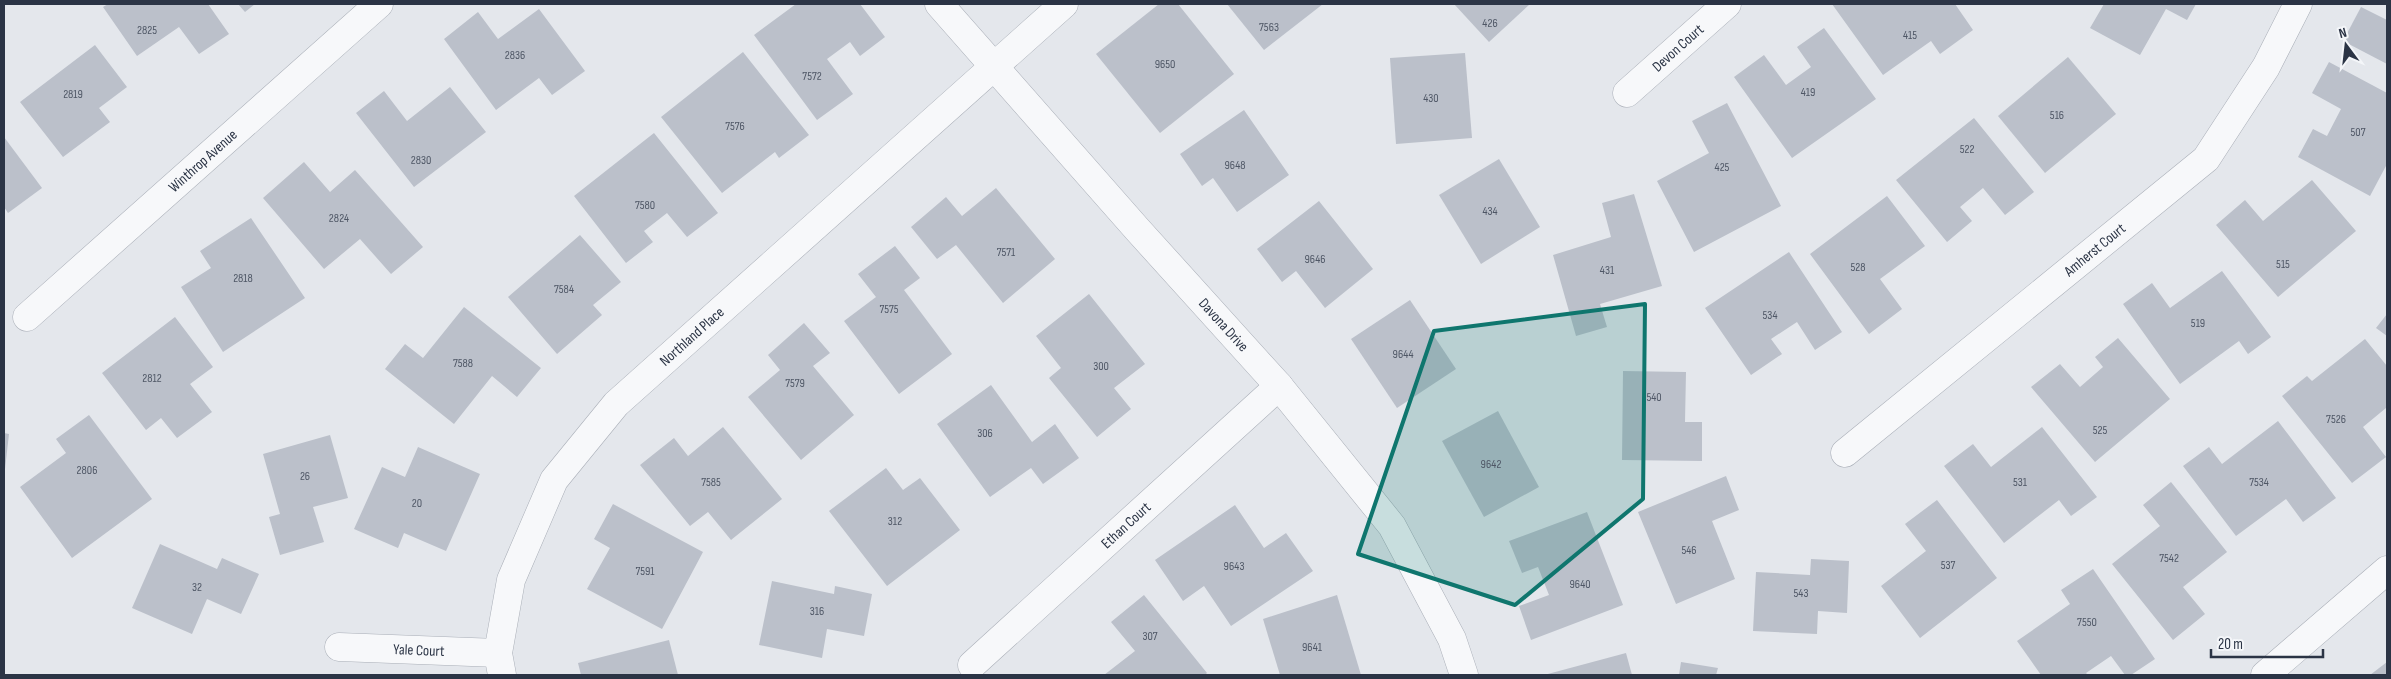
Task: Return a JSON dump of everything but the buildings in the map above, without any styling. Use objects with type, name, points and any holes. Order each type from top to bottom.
[{"type":"street","name":"Winthrop Avenue","points":[[27,317],[380,4]]},
{"type":"street","name":"Davona Drive","points":[[939,4],[1137,229],[1279,386],[1392,526],[1452,639],[1464,675]]},
{"type":"street","name":"Northland Place","points":[[500,664],[511,580],[554,480],[616,404],[1064,4]]},
{"type":"street","name":"Devon Court","points":[[1627,93],[1727,4]]},
{"type":"street","name":"Amherst Court","points":[[1845,453],[2206,159],[2266,67],[2298,4]]},
{"type":"street","name":"Ethan Court","points":[[972,665],[1279,386]]},
{"type":"street","points":[[2265,675],[2387,570]]},
{"type":"street","name":"Yale Court","points":[[339,647],[500,664]]},
{"type":"highlighted area","points":[[1645,304],[1643,499],[1515,605],[1358,554],[1434,331]]}]
